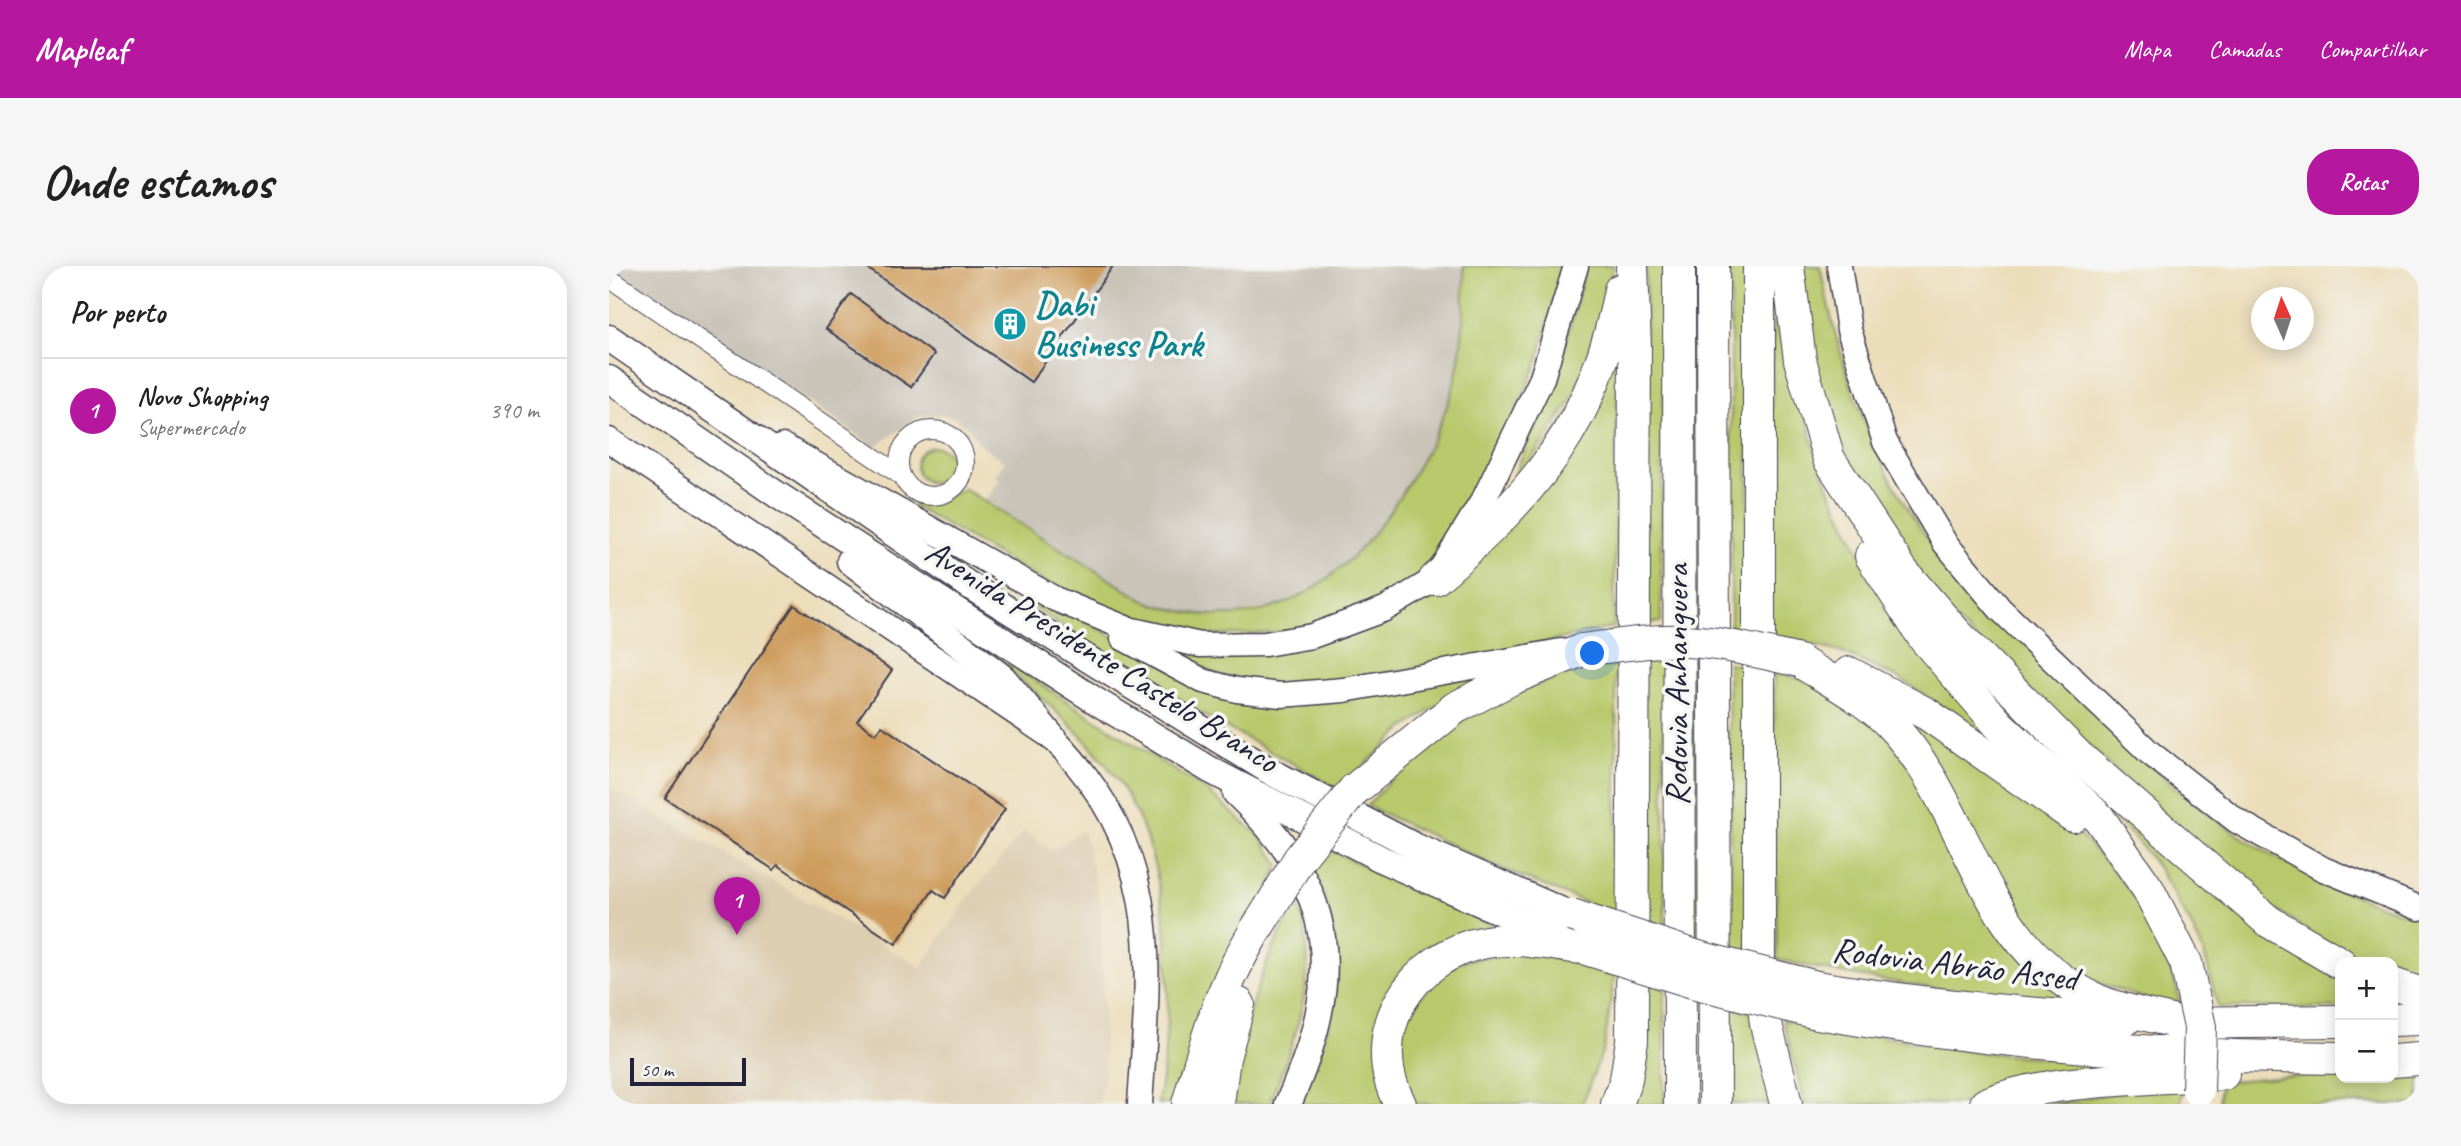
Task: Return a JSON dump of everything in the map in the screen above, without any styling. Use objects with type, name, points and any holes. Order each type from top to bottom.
[{"type":"highway","points":[[1435,579],[1497,526],[1543,471],[1572,428],[1595,383],[1612,338],[1625,266]]},
{"type":"highway","name":"Rodovia Anhanguera","points":[[1632,266],[1636,347],[1633,950]]},
{"type":"highway","name":"Rodovia Anhanguera","points":[[1679,266],[1680,1104]]},
{"type":"highway","name":"Rodovia Anhanguera","points":[[1713,266],[1715,1104]]},
{"type":"highway","points":[[1759,266],[1759,963],[1766,1024],[1787,1104]]},
{"type":"highway","points":[[1787,266],[1800,360],[1829,459],[1849,512],[1871,556],[1924,638],[1999,725],[2099,818],[2121,854],[2148,889],[2186,963],[2200,1027],[2196,1099]]},
{"type":"highway","points":[[1829,459],[1903,572],[1956,633],[2078,756],[2268,921],[2335,960]]},
{"type":"highway","points":[[1188,1104],[1224,986],[1241,950],[1327,821],[1378,767],[1455,708],[1511,679],[1582,650],[1645,642],[1690,642],[1748,649],[1849,673],[1927,714],[2064,809],[2121,854]]},
{"type":"highway","points":[[1799,661],[1867,704],[1907,744],[1936,787],[1994,905],[2031,951],[2053,971],[2098,1000],[2179,1023]]},
{"type":"highway","points":[[1219,1104],[1232,1025],[1269,909]]},
{"type":"highway","name":"Rodovia Abrão Assed","points":[[1571,915],[1912,1030],[2068,1048],[2246,1058],[2335,1058]]},
{"type":"highway","name":"Rodovia Abrão Assed","points":[[1400,1104],[1388,1069],[1389,1030],[1399,1000],[1425,969],[1448,954],[1486,942],[1518,941],[1583,948],[1696,983],[1817,1000],[1908,1002],[2001,1013],[2179,1023],[2335,1021]]},
{"type":"highway","points":[[1594,1104],[1614,1055],[1633,950]]},
{"type":"highway","points":[[1617,1104],[1626,1079],[1632,1041],[1633,950]]},
{"type":"highway","points":[[2398,986],[2419,993]]},
{"type":"highway","points":[[2398,1020],[2419,1019]]},
{"type":"highway","points":[[2398,1060],[2419,1059]]},
{"type":"highway","points":[[1986,1104],[2030,1092],[2061,1088],[2335,1065]]},
{"type":"highway","points":[[2019,1104],[2061,1088]]},
{"type":"main road","points":[[1435,579],[1485,497],[1527,412],[1557,334],[1576,266]]},
{"type":"main road","points":[[1839,266],[1849,330],[1885,442],[1945,543],[2000,609],[2150,753],[2237,821],[2323,869],[2419,908]]},
{"type":"main road","name":"Avenida Presidente Castelo Branco","points":[[609,338],[972,587],[1273,773],[1425,851],[1571,915]]},
{"type":"main road","name":"Avenida Presidente Castelo Branco","points":[[609,379],[776,494],[1099,703],[1212,771],[1383,860],[1583,948]]},
{"type":"main road","name":"Avenida Presidente Castelo Branco","points":[[713,410],[843,478],[1055,599],[1149,636],[1200,645],[1286,642],[1341,627],[1385,609],[1435,579]]},
{"type":"main road","points":[[609,440],[1053,738]]},
{"type":"main road","points":[[776,494],[840,553],[1003,678],[1080,766],[1099,793],[1130,852],[1142,901],[1145,975],[1140,1104]]},
{"type":"main road","points":[[1055,599],[1188,675],[1219,686],[1256,693],[1281,695],[1344,690],[1552,650],[1582,650]]},
{"type":"main road","points":[[1212,771],[1268,825],[1283,844],[1306,883],[1320,918],[1325,963],[1319,1016],[1303,1070],[1288,1104]]},
{"type":"street","points":[[609,278],[900,475]]},
{"type":"shaded area","points":[[609,266],[1464,266],[1461,347],[1453,387],[1440,426],[1421,463],[1379,530],[1358,555],[1333,576],[1276,606],[1223,616],[1195,615],[1143,600],[986,500],[1000,480],[995,477],[1005,462],[979,443],[970,429],[958,419],[943,414],[919,416],[875,447]]},
{"type":"shaded area","points":[[609,787],[921,967],[968,898],[1024,831],[1052,851],[1083,830],[1100,903],[1105,1073],[1099,1104],[609,1104]]},
{"type":"green space","points":[[1464,266],[1564,266],[1537,364],[1465,524],[1424,572],[1391,595],[1309,631],[1181,637],[1071,597],[913,506],[920,497],[943,499],[964,489],[1143,600],[1185,612],[1224,615],[1260,611],[1293,600],[1323,582],[1352,558],[1378,528],[1402,493],[1431,442],[1449,402],[1457,373],[1463,327]]},
{"type":"green space","points":[[1586,266],[1613,266],[1603,317],[1572,400],[1508,491],[1562,358]]},
{"type":"green space","points":[[1646,266],[1664,266],[1661,622],[1642,623]]},
{"type":"green space","points":[[1689,266],[1705,266],[1704,623],[1689,623]]},
{"type":"green space","points":[[1731,266],[1749,266],[1747,629],[1731,627]]},
{"type":"green space","points":[[1794,266],[1820,266],[1842,357],[1874,443],[1902,499],[1947,562],[2127,744],[2216,820],[2280,860],[2314,877],[2348,893],[2419,918],[2419,984],[2398,977],[2398,957],[2347,957],[2230,879],[1939,604],[1849,467],[1820,389]]},
{"type":"green space","points":[[1774,279],[1814,447],[1828,486],[1864,562],[2017,758],[1901,679],[1843,653],[1769,633]]},
{"type":"green space","points":[[1618,343],[1614,627],[1484,656],[1331,682],[1276,685],[1222,676],[1162,650],[1338,639],[1400,614],[1450,582]]},
{"type":"green space","points":[[934,447],[947,452],[952,465],[947,478],[934,483],[921,478],[916,465],[921,452]]},
{"type":"green space","points":[[894,513],[1202,687],[1478,678],[1404,728],[1339,789],[1200,713],[1002,588]]},
{"type":"green space","points":[[1911,599],[2335,968],[2335,1008],[2218,1007],[2204,953],[2155,863],[2133,836],[2086,794],[1995,704]]},
{"type":"green space","points":[[987,650],[1207,791],[1260,837],[1279,864],[1178,1104],[1158,1104],[1167,1025],[1166,938],[1161,895],[1138,816],[1119,782],[1090,746],[1057,712]]},
{"type":"green space","points":[[1688,659],[1706,660],[1705,940],[1691,936]]},
{"type":"green space","points":[[1663,660],[1665,928],[1645,923],[1644,662]]},
{"type":"green space","points":[[1728,663],[1747,667],[1748,953],[1731,949]]},
{"type":"green space","points":[[1616,665],[1617,915],[1500,868],[1367,806],[1416,755],[1438,737],[1485,708],[1510,695],[1562,676]]},
{"type":"green space","points":[[1774,672],[1809,681],[1880,726],[2083,1004],[1891,982],[1777,959]]},
{"type":"green space","points":[[1885,701],[2024,791],[2065,823],[2103,859],[2136,900],[2162,947],[2180,1003],[2157,1003],[2096,982],[2069,967],[2027,934]]},
{"type":"green space","points":[[1330,850],[1491,925],[1492,933],[1416,969],[1391,1104],[1299,1104],[1323,1044],[1335,989],[1337,962],[1334,934],[1315,872]]},
{"type":"green space","points":[[1298,900],[1305,927],[1306,979],[1303,1004],[1288,1054],[1269,1104],[1226,1104],[1253,999],[1284,925]]},
{"type":"green space","points":[[1531,951],[1615,973],[1604,1047],[1582,1104],[1413,1104],[1396,1062],[1398,1027],[1447,963]]},
{"type":"green space","points":[[1648,984],[1665,989],[1664,1104],[1634,1104]]},
{"type":"green space","points":[[1732,1007],[1755,1014],[1778,1104],[1732,1104]]},
{"type":"green space","points":[[1783,1020],[1972,1052],[2146,1066],[1989,1095],[1969,1104],[1805,1104]]},
{"type":"green space","points":[[2398,1074],[2419,1074],[2419,1104],[2219,1104],[2221,1082],[2287,1076],[2335,1077],[2335,1083],[2398,1083]]},
{"type":"green space","points":[[2184,1082],[2181,1104],[2048,1104]]},
{"type":"building","name":"Dabi Business Park","points":[[864,266],[1113,266],[1031,382]]},
{"type":"building","points":[[851,294],[934,354],[911,387],[826,329]]},
{"type":"building","points":[[794,605],[892,670],[857,721],[876,734],[882,726],[1005,809],[945,898],[933,890],[896,944],[778,865],[774,870],[665,798]]},
{"type":"place","name":"Dabi Business Park","points":[[1010,324]]},
{"type":"place","name":"Novo Shopping","points":[[737,935]]}]
